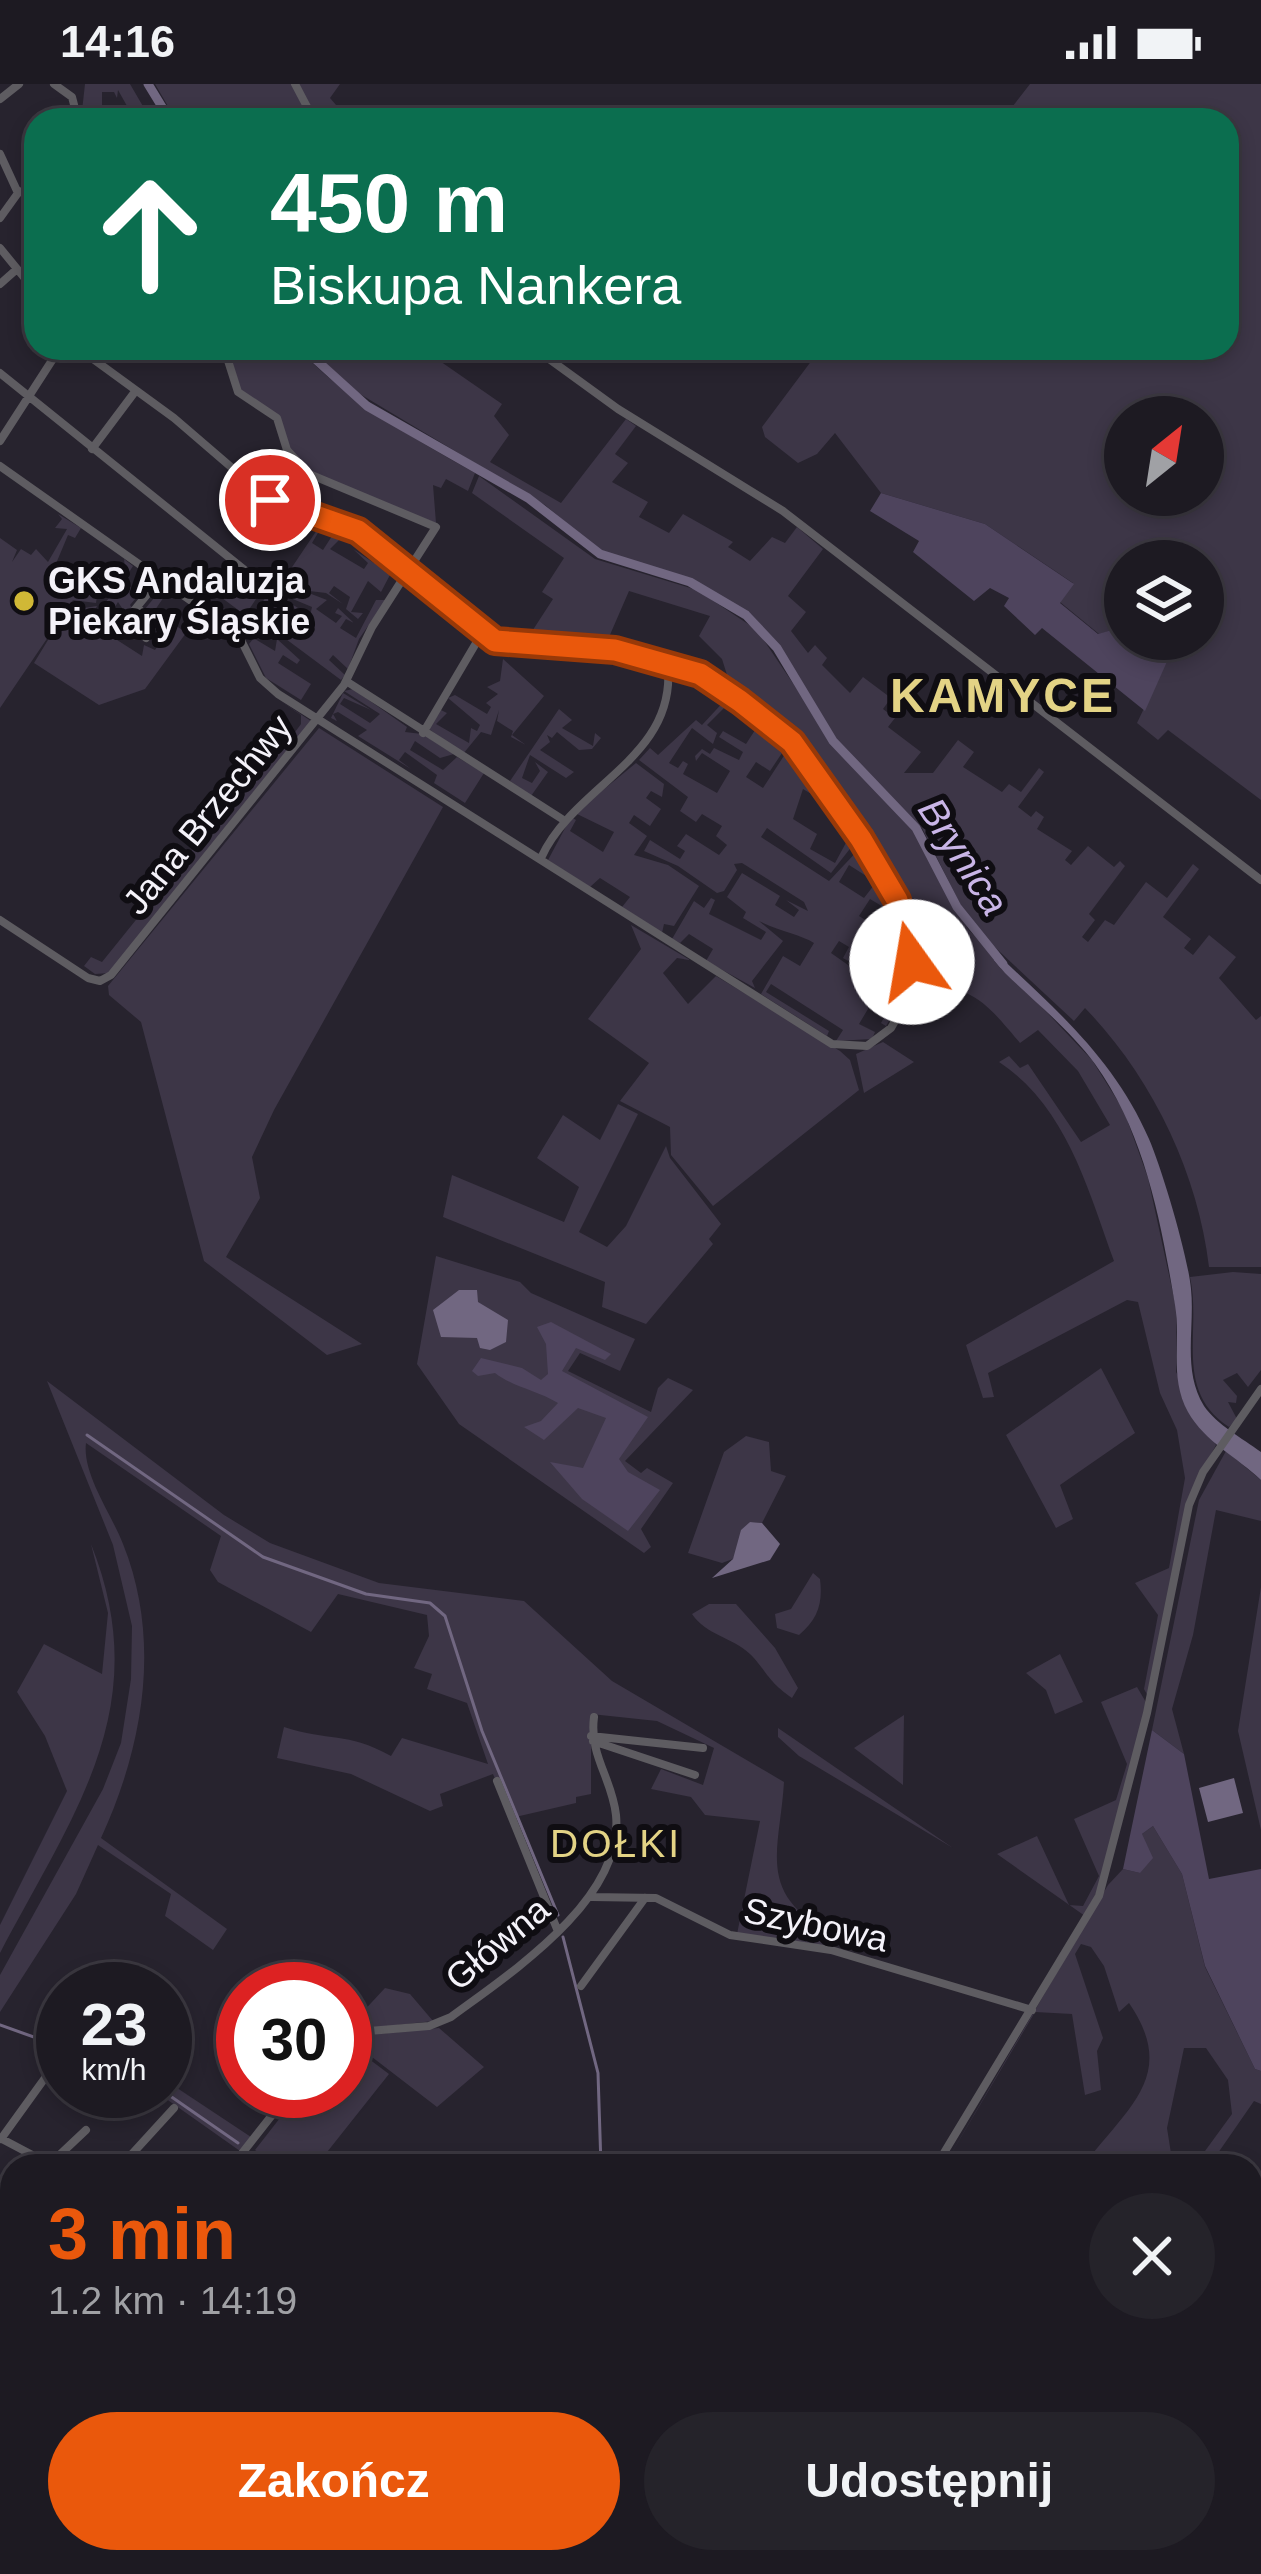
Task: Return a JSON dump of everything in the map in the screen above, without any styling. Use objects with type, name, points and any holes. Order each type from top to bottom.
[{"type":"street","points":[[0,99],[19,84]]},
{"type":"street","points":[[54,84],[72,97],[75,108]]},
{"type":"street","points":[[0,154],[18,193]]},
{"type":"street","points":[[0,218],[24,190]]},
{"type":"street","points":[[0,248],[24,277]]},
{"type":"street","points":[[0,284],[17,268]]},
{"type":"street","points":[[0,441],[53,360]]},
{"type":"street","points":[[0,466],[238,634],[268,687],[832,1044],[867,1046],[901,1013],[913,979],[897,900],[792,742],[700,674],[610,649],[514,645],[482,633],[390,552],[347,525],[274,503],[174,418],[92,360]]},
{"type":"street","name":"Jana Brzechwy","points":[[0,920],[88,978],[106,979],[346,682],[372,627],[410,573],[435,525],[309,474],[287,450],[279,420],[238,392],[228,360]]},
{"type":"street","points":[[551,360],[618,409],[783,511],[1261,880]]},
{"type":"street","points":[[0,373],[272,592]]},
{"type":"street","points":[[92,449],[135,392]]},
{"type":"street","points":[[137,607],[159,580]]},
{"type":"street","points":[[423,733],[482,633]]},
{"type":"street","points":[[541,859],[562,819],[648,743],[664,703],[668,668]]},
{"type":"street","points":[[346,682],[562,819]]},
{"type":"street","points":[[943,2154],[1099,1896],[1111,1865],[1189,1505],[1217,1453],[1261,1389]]},
{"type":"street","name":"Główna","points":[[372,2031],[429,2026],[452,2017],[597,1896],[616,1822],[611,1788],[591,1738],[594,1717]]},
{"type":"street","points":[[591,1738],[703,1748]]},
{"type":"street","points":[[591,1738],[695,1775]]},
{"type":"street","points":[[497,1781],[557,1929]]},
{"type":"street","name":"Szybowa","points":[[597,1896],[665,1900],[730,1935],[831,1950],[1032,2010]]},
{"type":"street","points":[[581,1986],[646,1897]]},
{"type":"street","points":[[30,2154],[1,2139],[36,2090]]},
{"type":"street","points":[[132,2154],[166,2118]]},
{"type":"street","points":[[241,2154],[270,2118]]},
{"type":"street","points":[[63,2154],[86,2131]]},
{"type":"shaded area","points":[[85,84],[130,84],[144,108],[126,108],[118,90],[117,98],[114,92],[102,92],[102,107],[112,108],[82,108]]},
{"type":"shaded area","points":[[155,84],[340,84],[330,98],[339,108],[169,108]]},
{"type":"shaded area","points":[[1030,84],[1261,84],[1261,800],[1168,730],[1158,740],[1137,723],[1167,660],[1224,660],[1224,540],[1104,540],[1104,632],[1099,634],[1060,602],[1073,583],[985,524],[881,493],[835,433],[817,454],[798,463],[765,437],[762,427],[812,360],[1239,360],[1239,108],[1011,108]]},
{"type":"shaded area","points":[[230,360],[310,360],[359,402],[475,473],[468,491],[446,479],[441,488],[433,485],[436,523],[311,474],[289,451],[281,422],[241,394]]},
{"type":"shaded area","points":[[323,360],[438,360],[502,404],[494,416],[509,435],[490,462],[561,503],[626,419],[636,426],[615,454],[628,463],[612,482],[648,502],[639,517],[669,533],[683,514],[733,542],[728,547],[750,561],[772,537],[785,543],[797,527],[823,549],[788,596],[806,612],[791,631],[808,653],[815,645],[827,658],[822,665],[850,693],[863,677],[891,698],[883,709],[895,718],[888,727],[921,752],[904,773],[933,773],[958,740],[974,752],[963,767],[1002,792],[1009,784],[1021,792],[1039,768],[1044,772],[1018,807],[1031,817],[1036,811],[1044,817],[1037,829],[1072,851],[1065,860],[1071,865],[1088,846],[1114,867],[1120,861],[1125,866],[1089,914],[1095,920],[1082,937],[1088,942],[1105,920],[1114,925],[1146,882],[1167,898],[1193,864],[1199,869],[1163,917],[1191,939],[1184,948],[1193,955],[1209,935],[1236,957],[1219,978],[1256,1020],[1261,1016],[1261,1267],[1209,1267],[1182,1161],[1131,1064],[1085,1008],[1074,1021],[986,939],[961,906],[922,828],[844,753],[780,647],[752,615],[691,578],[627,563],[597,548],[545,505],[355,391]]},
{"type":"shaded area","points":[[479,476],[595,559],[697,590],[757,630],[842,756],[914,829],[968,929],[1092,1060],[1124,1111],[1148,1178],[1176,1307],[1176,1372],[1216,1445],[1192,1490],[1149,1698],[1144,1689],[1158,1615],[1135,1583],[1169,1568],[1185,1478],[1177,1430],[1160,1393],[1138,1302],[1127,1300],[988,1373],[994,1397],[983,1398],[966,1345],[1114,1261],[1084,1179],[1058,1126],[1042,1102],[999,1062],[1009,1056],[1020,1068],[1028,1064],[1081,1142],[1110,1125],[1078,1071],[1038,1030],[1020,1043],[976,998],[917,977],[894,879],[786,728],[722,685],[728,678],[722,659],[699,636],[710,616],[629,591],[606,644],[528,644],[487,628],[527,639],[553,599],[542,592],[564,558],[472,493]]},
{"type":"shaded area","points":[[881,493],[985,524],[1074,584],[1060,603],[1098,634],[1104,632],[1104,660],[1168,660],[1145,711],[1042,628],[1035,635],[1004,606],[1009,598],[990,588],[974,601],[913,552],[919,541],[870,511]]},
{"type":"shaded area","points":[[58,514],[81,528],[75,538],[68,535],[55,566],[97,596],[96,603],[72,600],[84,608],[97,606],[89,622],[101,622],[94,616],[114,592],[112,580],[125,569],[124,559],[133,566],[123,582],[138,592],[152,579],[126,614],[118,602],[106,622],[111,626],[120,612],[124,615],[113,628],[124,630],[114,638],[142,656],[144,645],[155,650],[167,631],[155,627],[157,619],[145,609],[163,587],[168,591],[155,610],[186,633],[145,689],[99,705],[34,663],[65,612],[0,708],[0,538],[17,550],[12,562],[21,549],[31,555],[36,549],[48,562],[67,529],[55,528],[62,519]]},
{"type":"shaded area","points":[[323,521],[348,533],[343,537],[322,526],[312,543],[323,550],[332,536],[339,540],[330,549],[364,569],[368,563],[353,549],[374,563],[382,552],[388,555],[381,564],[391,573],[381,592],[368,581],[351,612],[363,613],[358,619],[346,609],[350,597],[334,586],[329,593],[343,604],[326,593],[301,590],[327,600],[316,609],[336,623],[342,616],[335,613],[338,608],[354,623],[346,619],[340,628],[356,638],[376,600],[386,600],[359,639],[348,669],[333,655],[329,660],[345,675],[341,680],[259,619],[246,637],[211,613],[217,604],[248,624],[250,610],[241,612],[222,598],[242,574],[262,590],[250,608],[255,613],[268,594],[273,597],[268,606],[298,626],[304,616],[280,597],[308,614],[309,620],[312,607],[276,592],[294,589],[278,588]]},
{"type":"shaded area","points":[[261,629],[255,639],[275,651],[277,639],[300,660],[297,664],[283,655],[278,663],[311,684],[301,700],[266,678],[249,644]]},
{"type":"shaded area","points":[[503,659],[544,696],[512,735],[526,745],[511,737],[513,731],[497,721],[499,710],[491,735],[481,732],[463,754],[429,729],[441,710],[447,713],[436,724],[469,743],[471,728],[477,731],[480,725],[448,698],[455,695],[487,714],[491,707],[486,703],[498,694],[487,687],[500,681]]},
{"type":"shaded area","points":[[353,689],[407,727],[405,732],[422,734],[454,754],[440,758],[415,741],[410,750],[443,770],[457,757],[484,773],[465,803],[434,783],[437,775],[405,752],[399,760],[411,769],[358,736],[367,730],[338,712],[333,714],[337,721],[331,718],[343,693],[371,710],[344,698],[340,704],[370,723],[380,714],[344,691]]},
{"type":"shaded area","points":[[728,697],[732,710],[726,706],[707,725],[717,733],[713,744],[692,728],[669,763],[678,768],[683,761],[688,764],[683,774],[717,793],[730,771],[702,753],[696,761],[695,756],[702,749],[710,754],[714,748],[739,760],[743,752],[719,737],[723,731],[746,744],[757,727],[735,712],[740,708],[788,744],[770,771],[756,762],[746,777],[763,788],[789,748],[838,812],[829,816],[825,802],[803,789],[793,819],[817,834],[810,849],[835,863],[848,839],[834,826],[842,820],[856,841],[831,873],[767,828],[761,837],[829,881],[861,847],[875,869],[871,879],[849,865],[839,882],[864,898],[881,876],[890,901],[885,908],[870,899],[859,916],[881,930],[896,907],[909,966],[904,994],[843,958],[849,947],[839,941],[831,953],[868,979],[862,991],[889,1008],[895,1000],[899,1004],[886,1026],[881,1023],[886,1014],[871,1004],[859,1024],[875,1032],[872,1039],[836,1041],[843,1030],[771,984],[766,992],[829,1031],[827,1036],[761,994],[783,956],[800,966],[814,943],[809,940],[759,921],[783,941],[752,981],[755,988],[706,961],[713,949],[689,934],[680,943],[672,939],[694,901],[704,908],[711,898],[715,900],[709,914],[761,940],[766,932],[743,918],[746,912],[727,897],[742,873],[780,896],[775,905],[794,917],[799,910],[786,900],[808,911],[804,902],[742,863],[734,864],[737,870],[724,891],[717,893],[678,866],[644,851],[650,840],[680,859],[685,851],[677,846],[686,834],[719,855],[727,845],[716,836],[722,826],[702,814],[696,822],[680,811],[688,797],[639,760],[650,748],[658,755],[696,720],[702,725]]},
{"type":"shaded area","points":[[279,700],[311,721],[109,973],[95,974],[84,966],[91,957],[102,962],[260,766],[269,767],[301,724],[301,715]]},
{"type":"shaded area","points":[[559,709],[572,720],[562,728],[593,746],[595,733],[601,738],[592,749],[579,750],[557,732],[552,738],[547,735],[550,742],[540,750],[574,772],[566,778],[530,755],[522,778],[532,783],[540,771],[535,762],[548,772],[531,796],[510,781]]},
{"type":"shaded area","points":[[319,728],[443,807],[274,1110],[252,1157],[260,1198],[226,1257],[362,1344],[327,1355],[204,1261],[141,1022],[109,995],[108,986]]},
{"type":"shaded area","points":[[636,763],[664,784],[662,797],[651,791],[646,798],[661,809],[650,826],[634,815],[629,823],[647,836],[634,855],[668,865],[699,886],[674,926],[664,924],[662,933],[622,907],[630,897],[600,878],[590,887],[548,860],[571,817],[576,820],[570,831],[603,852],[614,832],[575,813]]},
{"type":"shaded area","points":[[631,925],[690,960],[677,958],[663,973],[688,1004],[716,976],[840,1051],[850,1060],[859,1090],[713,1206],[671,1155],[670,1127],[620,1101],[649,1063],[588,1019],[641,949]]},
{"type":"shaded area","points":[[999,956],[1084,1039],[1136,1111],[1161,1170],[1185,1256],[1197,1392],[1216,1419],[1261,1452],[1261,1480],[1203,1432],[1182,1399],[1177,1318],[1164,1242],[1127,1119],[1095,1064],[1005,973],[994,960]]},
{"type":"shaded area","points":[[883,1042],[914,1062],[864,1093],[856,1054]]},
{"type":"shaded area","points":[[618,1104],[638,1114],[579,1232],[607,1247],[626,1226],[666,1146],[670,1158],[721,1224],[709,1239],[713,1244],[646,1324],[602,1307],[605,1282],[443,1217],[452,1175],[564,1222],[579,1187],[537,1158],[563,1115],[600,1140]]},
{"type":"shaded area","points":[[436,1256],[520,1282],[531,1293],[635,1339],[620,1371],[580,1353],[568,1371],[651,1412],[658,1388],[668,1378],[693,1390],[625,1461],[641,1473],[647,1468],[673,1483],[641,1529],[651,1547],[644,1553],[459,1424],[417,1364]]},
{"type":"shaded area","points":[[1261,1274],[1261,1370],[1248,1387],[1237,1373],[1223,1380],[1237,1396],[1236,1403],[1228,1402],[1237,1419],[1229,1427],[1212,1412],[1195,1378],[1190,1277]]},
{"type":"shaded area","points":[[459,1290],[477,1290],[478,1302],[508,1320],[506,1342],[490,1350],[480,1348],[477,1338],[441,1337],[433,1310]]},
{"type":"shaded area","points":[[551,1322],[611,1354],[605,1360],[576,1348],[562,1371],[648,1417],[619,1459],[628,1472],[660,1490],[628,1531],[582,1499],[550,1462],[583,1468],[606,1418],[578,1408],[544,1440],[524,1427],[541,1421],[558,1403],[495,1373],[478,1376],[472,1371],[481,1358],[522,1368],[541,1380],[548,1374],[546,1344],[537,1327]]},
{"type":"shaded area","points":[[1101,1368],[1135,1433],[1060,1485],[1073,1519],[1056,1528],[1006,1435]]},
{"type":"shaded area","points":[[47,1381],[224,1515],[270,1543],[379,1583],[524,1601],[612,1681],[784,1782],[777,1868],[791,1902],[831,1933],[825,1946],[737,1934],[760,1821],[705,1815],[691,1797],[651,1789],[661,1769],[703,1785],[714,1748],[657,1721],[591,1714],[591,1794],[576,1797],[576,1803],[511,1818],[493,1774],[440,1794],[443,1806],[430,1811],[351,1774],[277,1758],[284,1727],[362,1743],[391,1756],[402,1738],[488,1764],[467,1703],[427,1689],[432,1674],[414,1668],[429,1636],[427,1615],[338,1594],[311,1632],[218,1582],[210,1570],[221,1536],[86,1443],[93,1481],[135,1581],[144,1656],[137,1731],[101,1838],[227,1929],[213,1950],[165,1916],[171,1894],[98,1845],[76,1894],[0,2012],[0,1975],[103,1789],[121,1743],[131,1679],[132,1626],[113,1545]]},
{"type":"shaded area","points":[[746,1436],[769,1442],[771,1471],[786,1476],[762,1523],[750,1522],[733,1559],[722,1563],[688,1553],[724,1452]]},
{"type":"shaded area","points":[[1226,1451],[1261,1480],[1261,1521],[1216,1510],[1193,1635],[1172,1709],[1184,1754],[1152,1730],[1199,1500]]},
{"type":"shaded area","points":[[750,1522],[762,1523],[780,1544],[770,1560],[712,1578],[733,1559],[741,1530]]},
{"type":"shaded area","points":[[91,1544],[109,1603],[115,1657],[110,1708],[98,1757],[78,1805],[0,1953],[0,1925],[67,1791],[45,1736],[17,1692],[44,1644],[102,1674],[108,1613]]},
{"type":"shaded area","points":[[813,1573],[820,1579],[821,1596],[811,1623],[799,1635],[777,1628],[775,1614],[791,1609]]},
{"type":"shaded area","points":[[1261,1587],[1261,1830],[1238,1731]]},
{"type":"shaded area","points":[[709,1604],[736,1604],[775,1648],[798,1688],[792,1698],[750,1654],[704,1627],[692,1614]]},
{"type":"shaded area","points":[[1060,1654],[1083,1702],[1055,1714],[1046,1690],[1026,1673]]},
{"type":"shaded area","points":[[1137,1687],[1147,1704],[1108,1871],[1085,1916],[1069,1905],[1083,1906],[1099,1876],[1074,1819],[1116,1800],[1127,1764],[1101,1702]]},
{"type":"shaded area","points":[[904,1715],[903,1785],[854,1748]]},
{"type":"shaded area","points":[[778,1728],[953,1848],[799,1756],[778,1737]]},
{"type":"shaded area","points":[[1152,1730],[1184,1754],[1209,1879],[1261,1869],[1261,2071],[1255,2069],[1205,1966],[1182,1874],[1153,1826],[1142,1834],[1153,1858],[1140,1873],[1123,1869]]},
{"type":"shaded area","points":[[1234,1778],[1243,1813],[1208,1822],[1199,1788]]},
{"type":"shaded area","points":[[1153,1826],[1182,1874],[1205,1967],[1255,2069],[1261,2071],[1261,2104],[1254,2101],[1217,2154],[1206,2154],[1232,2114],[1228,2080],[1206,2048],[1184,2048],[1167,2128],[1171,2154],[1093,2154],[1141,2090],[1149,2051],[1129,2003],[1119,2012],[1104,1966],[1091,1947],[1081,1944],[1075,1954],[1103,2038],[1097,2051],[1101,2090],[1085,2095],[1072,2014],[1035,2012],[951,2154],[1108,1885],[1123,1869],[1140,1873],[1142,1834]]},
{"type":"shaded area","points":[[1037,1836],[1069,1905],[997,1854]]},
{"type":"shaded area","points":[[385,1988],[410,1994],[433,2021],[372,2028],[372,2002]]},
{"type":"shaded area","points":[[439,2028],[484,2067],[437,2107],[372,2057],[372,2034]]},
{"type":"shaded area","points":[[372,2061],[389,2074],[372,2095]]},
{"type":"shaded area","points":[[192,2098],[251,2137],[240,2151],[192,2117]]},
{"type":"shaded area","points":[[280,2118],[354,2118],[326,2154],[260,2154],[255,2150]]},
{"type":"waterway","name":"Brynica","points":[[148,84],[163,108]]},
{"type":"waterway","name":"Brynica","points":[[316,360],[367,406],[528,498],[600,554],[690,582],[746,615],[777,648],[833,741],[916,828],[957,907],[1003,964]]},
{"type":"waterway","points":[[87,1435],[263,1557],[366,1594],[430,1603],[445,1616],[482,1731],[558,1915]]},
{"type":"waterway","points":[[563,1937],[598,2073],[601,2154]]},
{"type":"waterway","points":[[0,2025],[36,2038]]},
{"type":"waterway","points":[[192,2111],[238,2143]]},
{"type":"place","name":"GKS Andaluzja Piekary Śląskie","points":[[24,601]]},
{"type":"district","name":"KAMYCE","points":[[1003,695]]},
{"type":"district","name":"DOŁKI","points":[[616,1843]]},
{"type":"route","points":[[270,500],[358,531],[390,552],[419,583],[495,641],[628,653],[657,666],[700,674],[740,701],[792,742],[861,839],[897,900],[912,962]]}]
